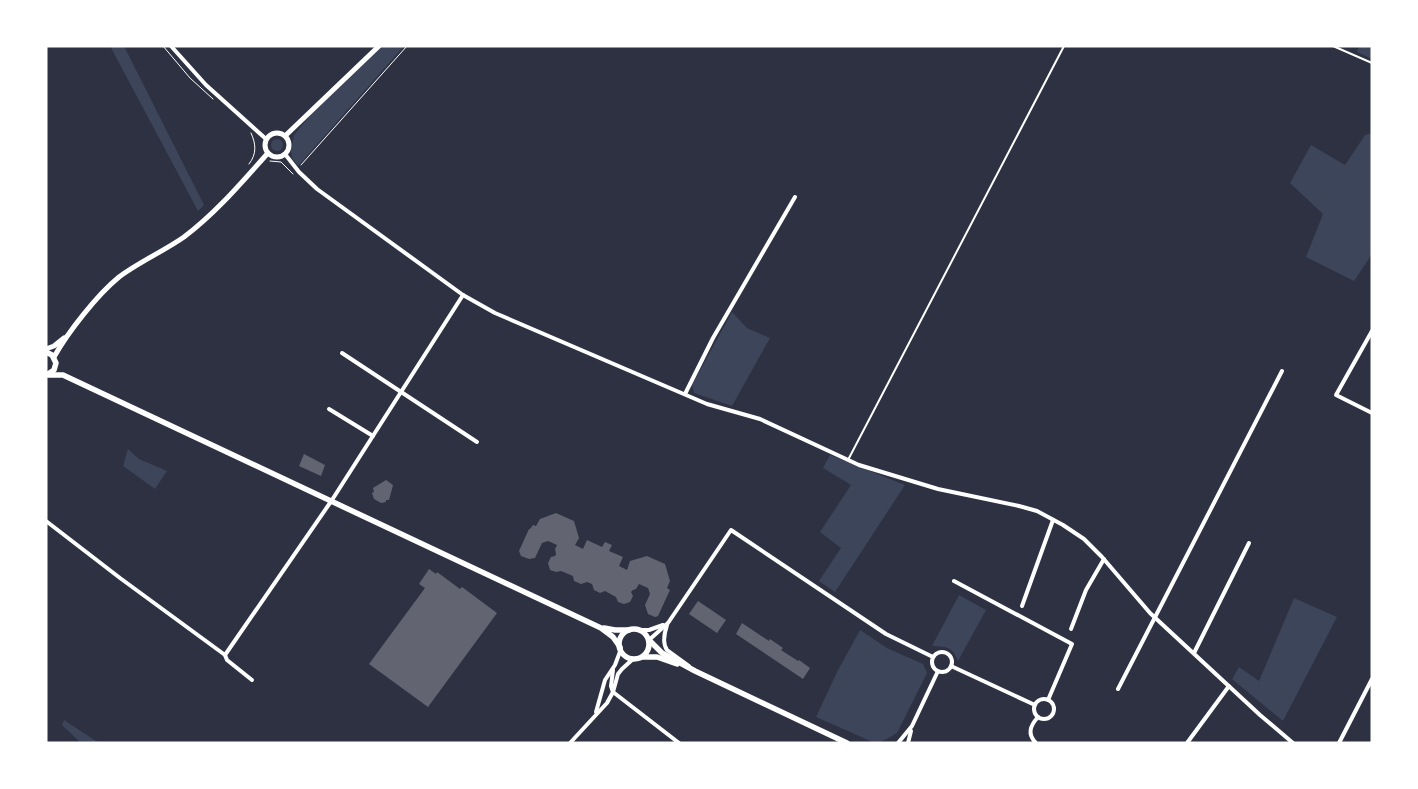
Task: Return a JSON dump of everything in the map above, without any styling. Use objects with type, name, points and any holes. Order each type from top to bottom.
[{"type":"main road","points":[[46,350],[55,360],[63,375]]},
{"type":"main road","points":[[47,375],[54,370],[55,360]]},
{"type":"main road","points":[[47,375],[63,375],[601,628],[613,637],[626,656],[633,658],[657,657],[695,671]]},
{"type":"main road","points":[[601,628],[641,630],[652,644],[662,652],[695,671],[847,743]]},
{"type":"main road","points":[[620,648],[620,639],[629,630]]},
{"type":"main road","points":[[641,657],[648,650],[649,640]]},
{"type":"street","points":[[171,46],[206,85],[266,139]]},
{"type":"street","points":[[285,136],[379,46]]},
{"type":"street","points":[[275,133],[285,136],[289,143],[284,154],[278,156],[268,153],[265,146],[266,139],[269,136],[275,133]]},
{"type":"street","points":[[46,350],[59,343],[68,335],[97,300],[119,278],[184,236],[209,216],[268,153]]},
{"type":"street","points":[[284,154],[297,170],[317,189],[463,295],[496,314],[707,404],[760,419],[848,460],[938,489],[1020,506],[1053,520],[1084,539],[1154,616],[1260,715],[1293,743]]},
{"type":"street","points":[[686,394],[713,338],[795,197]]},
{"type":"street","points":[[225,655],[332,500],[463,295]]},
{"type":"street","points":[[1372,331],[1336,395],[1372,413]]},
{"type":"street","points":[[55,360],[68,335]]},
{"type":"street","points":[[342,353],[477,442]]},
{"type":"street","points":[[1118,689],[1282,371]]},
{"type":"street","points":[[330,409],[373,436]]},
{"type":"street","points":[[1022,606],[1053,520]]},
{"type":"street","points":[[46,521],[225,655],[226,660],[252,680]]},
{"type":"street","points":[[649,640],[668,623],[731,530],[886,634],[933,658]]},
{"type":"street","points":[[1194,653],[1249,543]]},
{"type":"street","points":[[1071,629],[1086,590],[1104,559]]},
{"type":"street","points":[[954,582],[1072,644],[1048,700]]},
{"type":"street","points":[[641,630],[656,628],[668,623]]},
{"type":"street","points":[[668,623],[664,638],[665,647],[695,671]]},
{"type":"street","points":[[620,648],[613,670],[611,686],[613,692],[679,743]]},
{"type":"street","points":[[938,653],[946,653],[951,658],[951,666],[946,671],[938,671],[933,666],[933,658],[938,653]]},
{"type":"street","points":[[570,743],[607,703],[613,692],[618,674],[633,658]]},
{"type":"street","points":[[951,666],[1035,705]]},
{"type":"street","points":[[596,715],[605,680],[613,670]]},
{"type":"street","points":[[908,743],[912,726],[938,671]]},
{"type":"street","points":[[1339,743],[1372,679]]},
{"type":"street","points":[[1188,743],[1229,686]]},
{"type":"street","points":[[1040,700],[1048,700],[1053,707],[1052,713],[1046,718],[1038,717],[1034,711],[1035,705],[1040,700]]},
{"type":"street","points":[[1036,743],[1030,732],[1032,724],[1038,717]]},
{"type":"street","points":[[898,743],[912,726]]},
{"type":"lane","points":[[848,460],[1064,46]]},
{"type":"lane","points":[[1333,46],[1372,63]]},
{"type":"path","points":[[163,46],[190,78],[217,102]]},
{"type":"path","points":[[267,161],[281,162],[293,174],[407,46]]},
{"type":"path","points":[[248,167],[255,151],[254,141],[250,132]]},
{"type":"shaded area","points":[[110,46],[124,46],[204,205],[198,211]]},
{"type":"shaded area","points":[[382,46],[404,46],[298,166],[292,158],[291,151],[294,135],[314,111]]},
{"type":"shaded area","points":[[1359,46],[1372,46],[1372,59],[1357,52]]},
{"type":"shaded area","points":[[1372,133],[1372,254],[1354,281],[1306,257],[1323,214],[1290,183],[1311,145],[1345,165],[1365,135]]},
{"type":"shaded area","points":[[279,139],[282,140],[282,150],[275,151],[272,150],[271,143],[272,140]]},
{"type":"shaded area","points":[[732,312],[747,328],[770,338],[732,406],[694,393],[692,385]]},
{"type":"shaded area","points":[[128,449],[139,459],[167,471],[155,489],[123,466]]},
{"type":"shaded area","points":[[830,455],[905,485],[835,592],[819,581],[841,548],[820,532],[851,485],[823,468]]},
{"type":"shaded area","points":[[959,595],[986,610],[958,661],[954,652],[948,648],[932,646]]},
{"type":"shaded area","points":[[1294,598],[1337,617],[1283,721],[1232,679],[1239,667],[1259,681]]},
{"type":"shaded area","points":[[860,630],[887,648],[923,664],[927,673],[897,733],[877,743],[816,717],[837,672]]},
{"type":"shaded area","points":[[64,720],[99,743],[81,743],[62,725]]},
{"type":"building","points":[[304,454],[325,465],[321,476],[299,466]]},
{"type":"building","points":[[386,480],[393,485],[389,500],[381,503],[374,499],[373,488]]},
{"type":"building","points":[[556,513],[574,521],[579,538],[575,545],[583,549],[587,540],[602,547],[605,542],[612,545],[609,551],[623,557],[619,566],[627,570],[630,561],[647,556],[665,564],[670,581],[667,588],[670,590],[658,616],[655,617],[648,614],[645,605],[650,594],[648,588],[639,584],[631,592],[633,596],[630,602],[624,604],[618,602],[616,597],[605,591],[600,593],[594,590],[592,584],[587,582],[581,584],[574,581],[573,576],[561,571],[550,570],[548,563],[551,557],[556,554],[555,549],[557,545],[548,541],[542,543],[535,558],[529,559],[521,556],[519,551],[529,529],[533,525],[536,526],[540,519]]},
{"type":"building","points":[[429,569],[436,574],[437,572],[460,589],[462,587],[497,613],[428,707],[369,664],[425,588],[419,584]]},
{"type":"building","points":[[698,601],[726,620],[717,633],[689,614]]},
{"type":"building","points":[[742,623],[769,641],[770,639],[783,648],[781,650],[810,668],[803,679],[736,634]]}]
